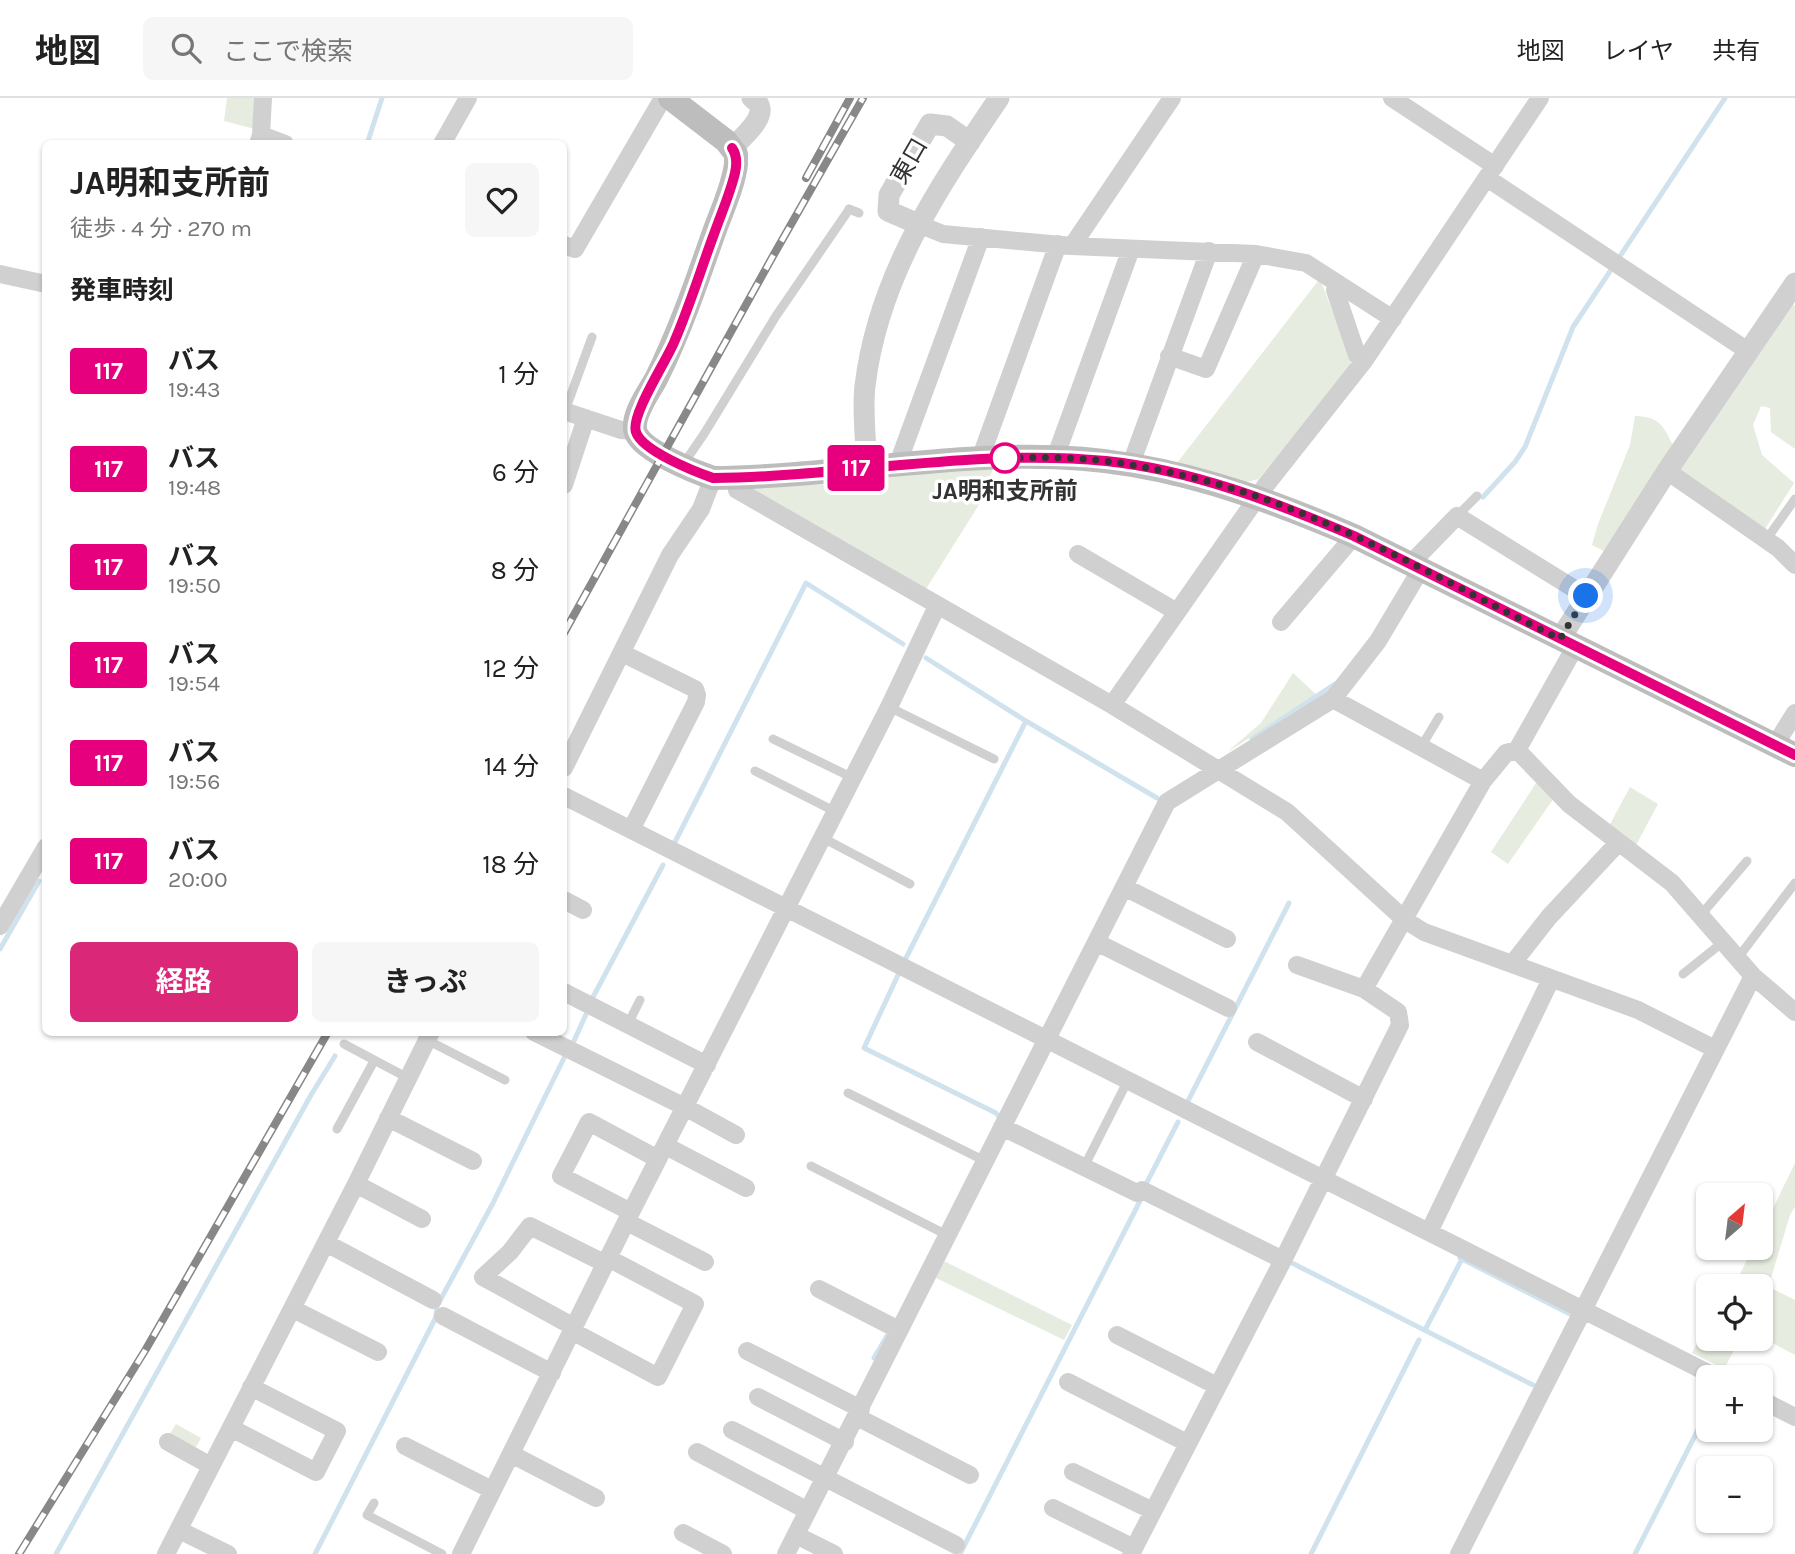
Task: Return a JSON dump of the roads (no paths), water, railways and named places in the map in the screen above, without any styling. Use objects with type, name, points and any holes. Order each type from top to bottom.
[{"type":"main road","points":[[670,98],[718,133],[736,154],[735,173],[675,342],[641,407],[635,431],[642,441],[682,465],[724,478],[983,459],[1055,458],[1131,464],[1198,479],[1290,508],[1354,536],[1785,750]]},
{"type":"street","points":[[260,139],[263,98]]},
{"type":"street","points":[[444,140],[468,98]]},
{"type":"street","points":[[567,247],[575,249],[663,98]]},
{"type":"street","points":[[732,148],[759,118],[761,109],[752,98]]},
{"type":"street","points":[[867,467],[864,388],[874,338],[891,282],[918,224],[999,98]]},
{"type":"street","points":[[983,459],[984,448],[1012,365],[1065,245],[1172,98]]},
{"type":"street","points":[[1392,98],[1491,172],[1748,351]]},
{"type":"street","points":[[1112,705],[1150,644],[1177,612],[1342,379],[1364,361],[1537,99]]},
{"type":"street","name":"東口","points":[[918,224],[888,211],[888,204],[890,195],[930,124],[947,126],[970,142]]},
{"type":"street","points":[[918,224],[943,234],[1065,245],[1256,254],[1306,262],[1392,319]]},
{"type":"street","points":[[903,464],[901,455],[981,237]]},
{"type":"street","points":[[1055,458],[1131,249]]},
{"type":"street","points":[[1131,464],[1209,251]]},
{"type":"street","points":[[1170,356],[1206,369],[1256,254]]},
{"type":"street","points":[[0,274],[42,283]]},
{"type":"street","points":[[1339,284],[1335,290],[1357,355],[1364,361]]},
{"type":"street","points":[[1517,750],[1586,596],[1748,351],[1793,291]]},
{"type":"street","points":[[567,412],[621,430],[635,431]]},
{"type":"street","points":[[567,476],[586,418]]},
{"type":"street","points":[[1667,471],[1766,540],[1795,565]]},
{"type":"street","points":[[567,762],[675,546],[724,478],[737,490],[937,606],[991,631],[1287,812],[1405,920],[1424,932],[1638,1010],[1715,1049]]},
{"type":"street","points":[[786,1554],[1124,887],[1141,844],[1167,802],[1333,699],[1378,641],[1417,567],[1457,516],[1586,596]]},
{"type":"street","points":[[1281,622],[1354,536]]},
{"type":"street","points":[[1078,554],[1177,612]]},
{"type":"street","points":[[461,1554],[629,1217],[823,838],[937,606]]},
{"type":"street","points":[[622,653],[695,689],[697,695],[696,702],[631,830]]},
{"type":"street","points":[[1333,699],[1483,780]]},
{"type":"street","points":[[1785,750],[1795,713]]},
{"type":"street","points":[[1364,989],[1483,780],[1506,752],[1517,750]]},
{"type":"street","points":[[1517,750],[1569,804],[1672,883],[1753,975],[1795,1012]]},
{"type":"street","points":[[567,798],[1696,1367]]},
{"type":"street","points":[[1513,963],[1549,917],[1618,843]]},
{"type":"street","points":[[0,926],[42,854]]},
{"type":"street","points":[[1124,887],[1227,939]]},
{"type":"street","points":[[567,902],[583,910]]},
{"type":"street","points":[[1096,942],[1228,1008]]},
{"type":"street","points":[[1053,1508],[1133,1551],[1400,1025],[1398,1012],[1364,989],[1297,965]]},
{"type":"street","points":[[1459,1554],[1753,975]]},
{"type":"street","points":[[1429,1232],[1551,979]]},
{"type":"street","points":[[567,994],[707,1065]]},
{"type":"street","points":[[166,1554],[293,1309],[429,1036]]},
{"type":"street","points":[[542,1036],[736,1135]]},
{"type":"street","points":[[1256,1042],[1364,1099]]},
{"type":"street","points":[[388,1118],[473,1161]]},
{"type":"street","points":[[705,1262],[561,1176],[589,1122],[746,1188]]},
{"type":"street","points":[[1002,1127],[1283,1260]]},
{"type":"street","points":[[356,1184],[422,1219]]},
{"type":"street","points":[[530,1226],[695,1304],[659,1377],[573,1329],[483,1278],[510,1252],[530,1226]]},
{"type":"street","points":[[326,1243],[433,1300]]},
{"type":"street","points":[[819,1289],[899,1330]]},
{"type":"street","points":[[293,1309],[378,1352]]},
{"type":"street","points":[[443,1316],[552,1373]]},
{"type":"street","points":[[1117,1335],[1217,1386]]},
{"type":"street","points":[[747,1351],[970,1475]]},
{"type":"street","points":[[1068,1382],[1188,1443]]},
{"type":"street","points":[[231,1428],[316,1472],[337,1431],[251,1387]]},
{"type":"street","points":[[758,1397],[845,1442]]},
{"type":"street","points":[[1773,1406],[1795,1417]]},
{"type":"street","points":[[732,1430],[956,1545]]},
{"type":"street","points":[[168,1442],[211,1466]]},
{"type":"street","points":[[405,1446],[492,1490]]},
{"type":"street","points":[[697,1452],[808,1511]]},
{"type":"street","points":[[511,1454],[596,1498]]},
{"type":"street","points":[[1073,1472],[1153,1511]]},
{"type":"street","points":[[179,1530],[228,1554]]},
{"type":"street","points":[[682,1533],[723,1554]]},
{"type":"street","points":[[796,1535],[834,1554]]},
{"type":"lane","points":[[682,465],[776,316],[849,209],[859,213]]},
{"type":"lane","points":[[567,403],[592,337]]},
{"type":"lane","points":[[1457,516],[1477,496]]},
{"type":"lane","points":[[1766,540],[1795,499]]},
{"type":"lane","points":[[889,706],[994,759]]},
{"type":"lane","points":[[1421,747],[1439,717]]},
{"type":"lane","points":[[773,738],[853,778]]},
{"type":"lane","points":[[755,771],[836,811]]},
{"type":"lane","points":[[823,838],[910,884]]},
{"type":"lane","points":[[1700,916],[1747,861]]},
{"type":"lane","points":[[1737,958],[1795,883]]},
{"type":"lane","points":[[1683,974],[1723,942]]},
{"type":"lane","points":[[628,1024],[640,1000]]},
{"type":"lane","points":[[429,1036],[505,1080]]},
{"type":"lane","points":[[344,1044],[408,1078]]},
{"type":"lane","points":[[337,1129],[374,1061]]},
{"type":"lane","points":[[1084,1167],[1124,1088]]},
{"type":"lane","points":[[848,1093],[985,1161]]},
{"type":"lane","points":[[811,1166],[947,1235]]},
{"type":"lane","points":[[374,1503],[368,1515],[442,1554]]},
{"type":"waterway","points":[[368,140],[382,98]]},
{"type":"waterway","points":[[1483,497],[1525,447],[1573,327],[1725,98]]},
{"type":"waterway","points":[[675,842],[806,583],[903,644]]},
{"type":"waterway","points":[[926,658],[1157,798]]},
{"type":"waterway","points":[[1252,739],[1335,684]]},
{"type":"waterway","points":[[999,1117],[996,1113],[864,1048],[905,960],[1026,721]]},
{"type":"waterway","points":[[592,999],[663,865]]},
{"type":"waterway","points":[[0,949],[39,881]]},
{"type":"waterway","points":[[1188,1101],[1289,903]]},
{"type":"waterway","points":[[573,1043],[588,1010]]},
{"type":"waterway","points":[[315,1554],[436,1317],[437,1306],[493,1203],[566,1054]]},
{"type":"waterway","points":[[56,1554],[335,1056]]},
{"type":"waterway","points":[[1144,1188],[1178,1122]]},
{"type":"waterway","points":[[960,1554],[1141,1199]]},
{"type":"waterway","points":[[1460,1258],[1570,1314]]},
{"type":"waterway","points":[[1425,1330],[1462,1259]]},
{"type":"waterway","points":[[1290,1262],[1533,1385]]},
{"type":"waterway","points":[[874,1358],[887,1336]]},
{"type":"waterway","points":[[1311,1554],[1419,1340]]},
{"type":"waterway","points":[[1635,1554],[1696,1434]]},
{"type":"railway","points":[[806,178],[850,98]]},
{"type":"railway","points":[[567,628],[863,98]]},
{"type":"railway","points":[[19,1554],[146,1349],[326,1036]]},
{"type":"place","name":"JA明和支所前","points":[[1005,458]]}]
